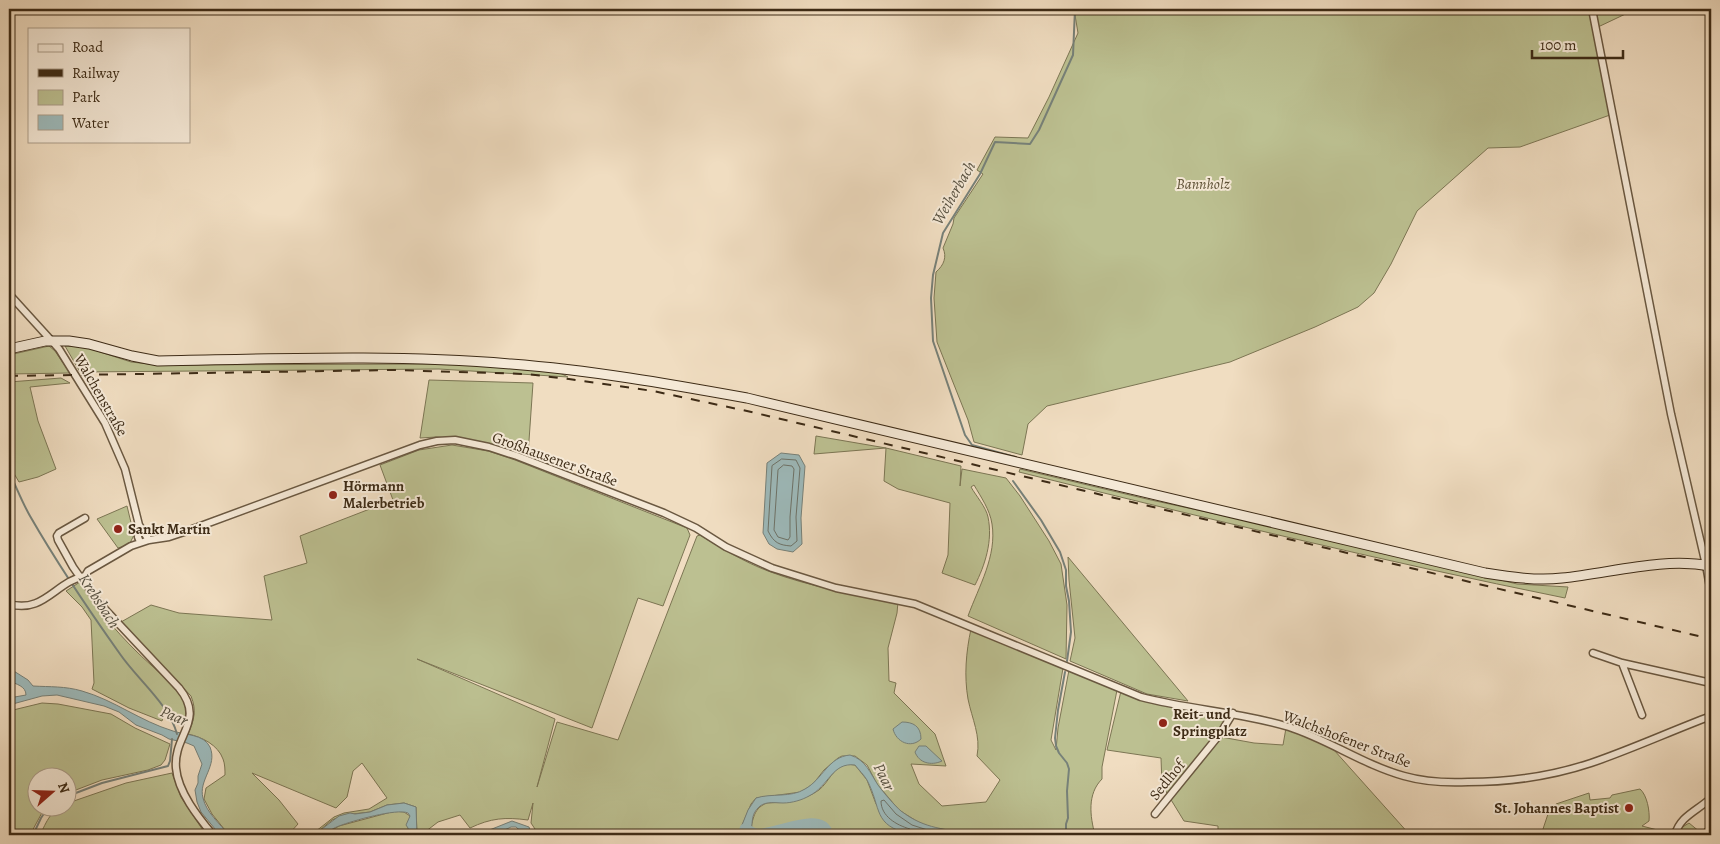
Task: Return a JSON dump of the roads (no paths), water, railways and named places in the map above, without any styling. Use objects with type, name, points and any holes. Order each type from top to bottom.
[{"type":"street","points":[[1592,9],[1671,414],[1709,566],[1711,593]]},
{"type":"street","name":"Walchenstraße","points":[[9,294],[52,341],[80,382],[111,434],[126,469],[139,525],[138,536],[140,542]]},
{"type":"street","points":[[9,349],[52,341],[89,344],[158,361],[432,360],[511,364],[613,376],[747,398],[1485,573],[1519,578],[1559,579],[1657,564],[1679,563],[1709,566]]},
{"type":"street","name":"Großhausener Straße","points":[[9,604],[24,606],[33,604],[80,578],[110,557],[140,542],[178,534],[420,445],[437,441],[455,440],[489,447],[517,456],[664,513],[696,528],[726,547],[772,568],[836,588],[898,600]]},
{"type":"street","points":[[85,518],[59,533],[57,536],[58,540],[72,567],[102,606],[185,695],[190,708],[188,726],[180,747],[176,766],[178,777],[194,809],[213,835]]},
{"type":"street","name":"Walchenstraße","points":[[139,525],[149,540]]},
{"type":"street","name":"Walchshofener Straße","points":[[898,600],[930,610],[1141,697],[1233,714],[1290,728],[1375,767],[1405,777],[1435,783],[1494,782],[1544,775],[1590,763],[1710,717]]},
{"type":"street","points":[[1593,653],[1622,663],[1711,683]]},
{"type":"street","points":[[1622,663],[1642,715]]},
{"type":"street","name":"Sedlhof","points":[[1155,814],[1220,734],[1233,714]]},
{"type":"street","points":[[1675,835],[1678,825],[1711,798]]},
{"type":"water","points":[[781,453],[799,455],[805,466],[801,518],[802,544],[793,552],[777,549],[769,544],[763,533],[767,463]]},
{"type":"water","points":[[9,668],[28,680],[33,686],[76,689],[94,695],[161,727],[199,737],[207,743],[210,747],[212,760],[203,785],[203,798],[210,813],[229,835],[220,835],[201,812],[197,802],[195,790],[202,764],[194,746],[169,739],[136,725],[119,712],[104,706],[57,695],[42,696],[9,705],[9,698],[26,695],[26,692],[22,687],[9,681]]},
{"type":"water","points":[[902,722],[916,726],[920,731],[921,739],[909,744],[901,741],[893,729]]},
{"type":"water","points":[[919,746],[926,746],[942,761],[930,763],[922,761],[915,752]]},
{"type":"water","points":[[850,755],[864,764],[889,799],[910,817],[936,828],[973,835],[911,834],[890,826],[880,814],[867,780],[855,765],[847,765],[836,771],[816,792],[803,799],[763,804],[754,813],[750,834],[738,835],[748,810],[756,798],[799,792],[817,780],[836,760]]},
{"type":"water","points":[[404,803],[416,807],[417,835],[408,835],[406,825],[410,816],[408,813],[394,812],[364,818],[339,826],[325,833],[314,835],[339,816],[350,813],[370,812],[387,805]]},
{"type":"water","points":[[512,821],[529,827],[532,835],[525,835],[516,827],[511,827],[494,835],[457,835],[465,832],[482,833]]},
{"type":"waterway","name":"Weiherbach","points":[[1015,457],[972,445],[965,435],[933,341],[931,298],[933,275],[943,233],[980,174],[995,142],[1030,144],[1039,130],[1073,55],[1075,9]]},
{"type":"waterway","name":"Krebsbach","points":[[9,472],[30,516],[62,568],[120,654],[167,712],[177,734]]},
{"type":"waterway","name":"Weiherbach","points":[[1013,481],[1041,520],[1060,552],[1066,570],[1071,632],[1067,661]]},
{"type":"waterway","name":"Weiherbach","points":[[1065,672],[1055,738],[1059,753],[1069,769],[1066,835]]},
{"type":"waterway","points":[[78,792],[102,783],[168,766],[172,739]]},
{"type":"waterway","points":[[33,835],[42,816]]},
{"type":"waterway","name":"Paar","points":[[745,829],[756,834],[764,834],[796,826],[817,824],[824,828],[828,835]]},
{"type":"railway","points":[[9,376],[394,370],[526,374],[653,391],[747,411],[1711,639]]},
{"type":"place","name":"Hörmann Malerbetrieb","points":[[333,495]]},
{"type":"place","name":"Sankt Martin","points":[[118,529]]},
{"type":"place","name":"Reit- und Springplatz","points":[[1163,723]]},
{"type":"place","name":"St. Johannes Baptist","points":[[1629,808]]},
{"type":"park label","name":"Bannholz","points":[[1203,184]]}]
